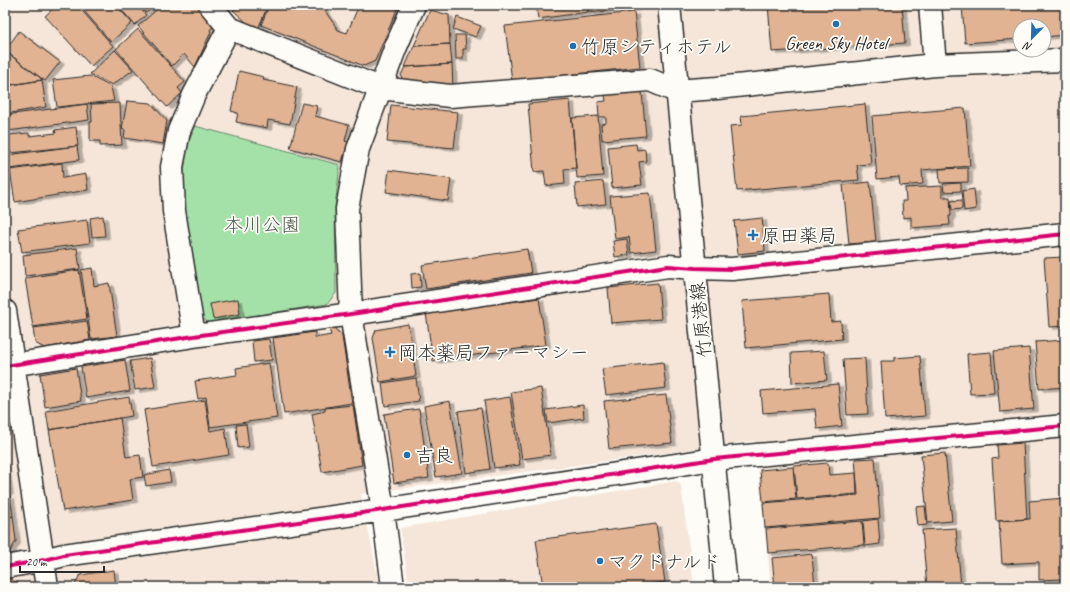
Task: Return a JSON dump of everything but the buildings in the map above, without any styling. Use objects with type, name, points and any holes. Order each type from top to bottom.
[{"type":"street","points":[[210,5],[228,28],[380,88],[450,96],[650,80],[676,91],[935,65],[1065,60]]},
{"type":"street","points":[[393,587],[383,510],[351,314],[347,209],[358,149],[380,88],[414,5]]},
{"type":"street","name":"竹原港線","points":[[669,5],[676,91],[726,587]]},
{"type":"street","points":[[930,5],[935,65]]},
{"type":"street","points":[[194,336],[174,211],[172,167],[178,131],[194,95],[228,28]]},
{"type":"street","points":[[10,365],[194,336],[668,266],[732,268],[1065,234]]},
{"type":"street","points":[[5,311],[10,365],[44,560],[47,587]]},
{"type":"street","points":[[5,567],[64,555],[383,510],[714,459],[1065,426]]},
{"type":"shaded area","points":[[5,5],[1065,5],[1065,587],[771,587],[755,441],[361,494],[380,587],[5,587]]},
{"type":"shaded area","points":[[676,481],[681,485],[694,587],[409,587],[400,528]]},
{"type":"green space","name":"本川公園","points":[[195,126],[340,165],[335,207],[336,293],[327,304],[209,323],[202,318],[184,204],[184,172],[187,146]]},
{"type":"cycle path","points":[[5,366],[194,336],[668,266],[732,269],[1065,234]]},
{"type":"cycle path","points":[[5,567],[64,555],[383,510],[714,459],[1065,426]]},
{"type":"place","name":"Green Sky Hotel","points":[[836,24]]},
{"type":"place","name":"竹原シティホテル","points":[[573,46]]},
{"type":"place","name":"原田薬局","points":[[753,235]]},
{"type":"place","name":"岡本薬局ファーマシー","points":[[390,352]]},
{"type":"place","name":"吉良","points":[[407,455]]},
{"type":"place","name":"マクドナルド","points":[[600,561]]}]
